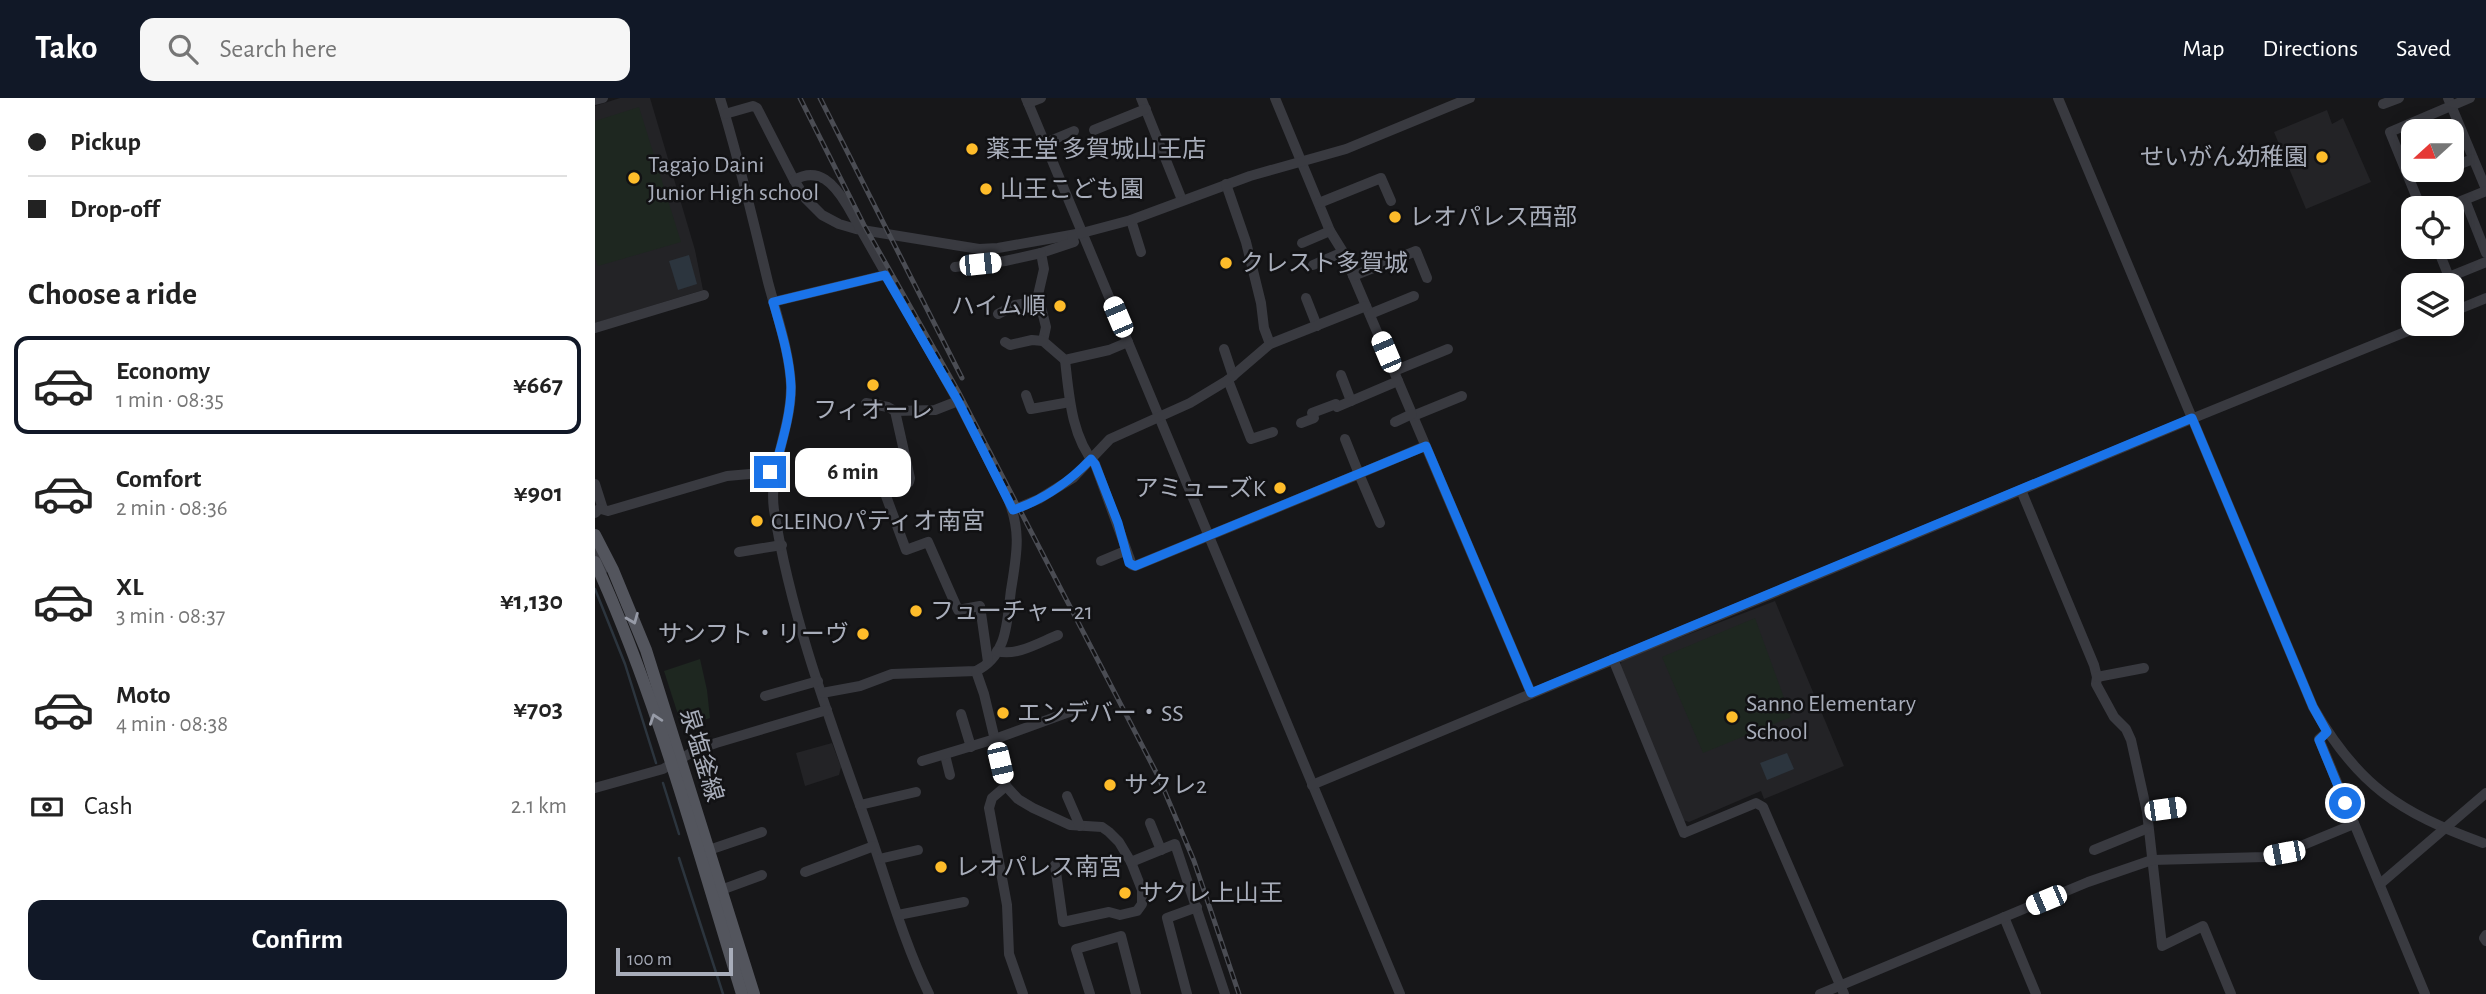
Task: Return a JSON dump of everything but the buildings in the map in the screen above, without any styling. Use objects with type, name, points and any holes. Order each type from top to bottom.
[{"type":"main road","name":"泉塩釜線","points":[[595,535],[613,570],[646,650],[742,994]]},
{"type":"main road","name":"泉塩釜線","points":[[595,562],[631,646],[709,850],[754,994]]},
{"type":"street","points":[[595,100],[603,98]]},
{"type":"street","points":[[720,98],[746,186],[786,352],[791,386],[772,488],[782,545],[797,608],[827,710],[898,915],[929,994]]},
{"type":"street","points":[[1041,98],[1027,101],[1077,234],[1128,342],[1400,994]]},
{"type":"street","points":[[1141,98],[1182,200]]},
{"type":"street","points":[[1275,98],[1531,693]]},
{"type":"street","points":[[725,114],[753,106],[757,108],[806,199],[822,215],[839,225],[961,247],[998,248],[1077,234],[1131,220],[1226,184],[1346,149],[1470,98]]},
{"type":"street","points":[[2058,98],[2313,707],[2327,732],[2360,774],[2383,794],[2406,810],[2483,842]]},
{"type":"street","points":[[2383,104],[2399,98]]},
{"type":"street","points":[[2416,196],[2390,132],[2450,102],[2470,98]]},
{"type":"street","points":[[2450,102],[2473,159],[2483,173],[2486,190],[2465,200],[2486,253]]},
{"type":"street","points":[[1094,130],[1146,109]]},
{"type":"street","points":[[1045,144],[1074,131]]},
{"type":"street","points":[[2464,162],[2473,159]]},
{"type":"street","points":[[794,180],[810,174],[824,177],[836,187],[958,401],[1013,510],[1018,555],[1008,625],[997,651],[976,671],[892,674],[860,686],[822,694]]},
{"type":"street","points":[[1319,203],[1381,178],[1391,201]]},
{"type":"street","points":[[1226,184],[1246,242],[1261,303],[1264,328],[1270,344]]},
{"type":"street","points":[[1131,220],[1141,252]]},
{"type":"street","points":[[1302,243],[1330,231]]},
{"type":"street","points":[[955,267],[1005,261],[1041,253],[1074,242],[1077,234]]},
{"type":"street","points":[[1353,276],[1416,251],[1427,278]]},
{"type":"street","points":[[1313,265],[1343,252]]},
{"type":"street","points":[[1041,253],[1044,269],[1038,295],[1046,327],[1044,341]]},
{"type":"street","points":[[2442,259],[2449,277],[2486,262]]},
{"type":"street","points":[[773,302],[885,275]]},
{"type":"street","points":[[595,328],[704,295]]},
{"type":"street","points":[[1013,510],[1039,499],[1073,478],[1111,439],[1190,403],[1231,378],[1270,344],[1317,326],[1414,296]]},
{"type":"street","points":[[1306,298],[1317,326]]},
{"type":"street","points":[[2464,308],[2486,298]]},
{"type":"street","points":[[998,314],[1015,305],[1040,301]]},
{"type":"street","points":[[1312,785],[2192,418],[2401,334]]},
{"type":"street","points":[[1005,342],[1010,345],[1032,340],[1044,341],[1065,360],[1073,417],[1118,523],[1129,563],[1135,566],[1426,446]]},
{"type":"street","points":[[1065,360],[1109,350],[1128,342]]},
{"type":"street","points":[[1224,349],[1251,439],[1273,432]]},
{"type":"street","points":[[1301,423],[1314,418],[1312,413],[1351,401],[1448,349]]},
{"type":"street","points":[[1341,375],[1351,401]]},
{"type":"street","points":[[1026,395],[1031,409],[1070,402]]},
{"type":"street","points":[[1395,422],[1462,396]]},
{"type":"street","points":[[866,403],[895,411],[935,411],[958,401]]},
{"type":"street","points":[[895,411],[910,478],[909,482],[888,487],[886,496],[906,550],[928,542],[958,610],[980,606],[988,662]]},
{"type":"street","points":[[1345,439],[1380,523]]},
{"type":"street","points":[[595,484],[598,511],[608,511],[727,477],[774,472]]},
{"type":"street","points":[[2021,490],[2097,677],[2096,684],[2114,717],[2126,729],[2131,740],[2147,812],[2162,946],[2203,926],[2231,994]]},
{"type":"street","points":[[739,552],[782,545]]},
{"type":"street","points":[[595,549],[612,599]]},
{"type":"street","points":[[1101,561],[1125,551]]},
{"type":"street","points":[[997,651],[1014,652],[1058,635]]},
{"type":"street","points":[[1613,659],[1684,832],[1756,803],[1763,807],[1842,990]]},
{"type":"street","points":[[2097,677],[2144,668]]},
{"type":"street","points":[[976,671],[1006,786],[1018,799],[1070,825],[1102,827],[1119,842],[1131,862],[1142,890],[1142,904],[1137,911],[1120,915],[1109,912],[1063,922],[1055,865]]},
{"type":"street","points":[[765,696],[818,681]]},
{"type":"street","points":[[922,761],[995,740],[1083,707]]},
{"type":"street","points":[[595,788],[663,769],[716,743],[827,710]]},
{"type":"street","points":[[961,714],[971,747]]},
{"type":"street","points":[[2327,732],[2319,740],[2425,994]]},
{"type":"street","points":[[945,755],[950,775]]},
{"type":"street","points":[[1006,786],[992,798],[989,808],[1007,905],[1009,954],[1023,994]]},
{"type":"street","points":[[860,806],[916,792]]},
{"type":"street","points":[[2380,884],[2486,793]]},
{"type":"street","points":[[1067,796],[1080,826]]},
{"type":"street","points":[[2147,812],[2182,807]]},
{"type":"street","points":[[1150,823],[1161,850]]},
{"type":"street","points":[[1820,994],[1842,990],[2004,917],[2088,882],[2152,860],[2265,857],[2284,853],[2354,824]]},
{"type":"street","points":[[2094,850],[2148,828]]},
{"type":"street","points":[[709,850],[762,832]]},
{"type":"street","points":[[1131,862],[1175,844],[1225,994]]},
{"type":"street","points":[[805,872],[874,846]]},
{"type":"street","points":[[879,859],[918,850]]},
{"type":"street","points":[[721,890],[762,875]]},
{"type":"street","points":[[898,915],[964,902]]},
{"type":"street","points":[[1187,994],[1167,918],[1196,907]]},
{"type":"street","points":[[2004,917],[2036,994]]},
{"type":"street","points":[[2486,935],[2483,938],[2486,941]]},
{"type":"street","points":[[1090,994],[1076,949],[1121,936],[1136,994]]},
{"type":"street","points":[[2413,994],[2421,983]]},
{"type":"shaded area","name":"Tagajo Daini Junior High school","points":[[620,98],[650,98],[695,250],[703,290],[595,323],[595,106]]},
{"type":"shaded area","points":[[639,107],[681,242],[598,266],[595,258],[595,121]]},
{"type":"shaded area","name":"せいがん幼稚園","points":[[2327,110],[2332,124],[2343,118],[2371,182],[2306,209],[2274,132]]},
{"type":"shaded area","points":[[689,255],[697,284],[678,290],[669,261]]},
{"type":"shaded area","name":"Sanno Elementary School","points":[[1775,601],[1844,766],[1764,799],[1761,791],[1689,822],[1683,820],[1620,667],[1622,660]]},
{"type":"shaded area","points":[[1755,618],[1791,717],[1703,753],[1662,657]]},
{"type":"shaded area","points":[[700,659],[710,718],[682,727],[664,671]]},
{"type":"shaded area","points":[[832,743],[841,767],[839,775],[805,786],[796,753]]},
{"type":"shaded area","points":[[1787,753],[1794,769],[1767,780],[1760,763]]},
{"type":"waterway","points":[[595,589],[625,664],[656,763]]},
{"type":"waterway","points":[[663,783],[679,834]]},
{"type":"waterway","points":[[679,858],[723,994]]},
{"type":"railway","points":[[800,98],[864,225],[958,391],[1159,778],[1194,861],[1239,994]]},
{"type":"railway","points":[[820,98],[962,378]]},
{"type":"place","name":"薬王堂 多賀城山王店","points":[[972,149]]},
{"type":"place","name":"せいがん幼稚園","points":[[2322,157]]},
{"type":"place","name":"Tagajo Daini Junior High school","points":[[634,178]]},
{"type":"place","name":"山王こども園","points":[[986,189]]},
{"type":"place","name":"レオパレス西部","points":[[1395,217]]},
{"type":"place","name":"クレスト多賀城","points":[[1226,263]]},
{"type":"place","name":"ハイム順","points":[[1060,306]]},
{"type":"place","name":"フィオーレ","points":[[873,385]]},
{"type":"place","name":"アミューズK","points":[[1280,488]]},
{"type":"place","name":"CLEINOパティオ南宮","points":[[757,521]]},
{"type":"place","name":"フューチャー21","points":[[916,611]]},
{"type":"place","name":"サンフト・リーヴ","points":[[863,634]]},
{"type":"place","name":"エンデバー・SS","points":[[1003,713]]},
{"type":"place","name":"Sanno Elementary School","points":[[1732,717]]},
{"type":"place","name":"サクレ2","points":[[1110,785]]},
{"type":"place","name":"レオパレス南宮","points":[[941,867]]},
{"type":"place","name":"サクレ上山王","points":[[1125,893]]},
{"type":"route","points":[[770,472],[774,472],[789,408],[791,386],[786,352],[773,302],[885,275],[958,401],[1013,510],[1030,504],[1073,478],[1091,459],[1118,523],[1129,563],[1135,566],[1426,446],[1531,693],[2192,418],[2313,707],[2327,732],[2319,737],[2319,740],[2345,803]]}]
